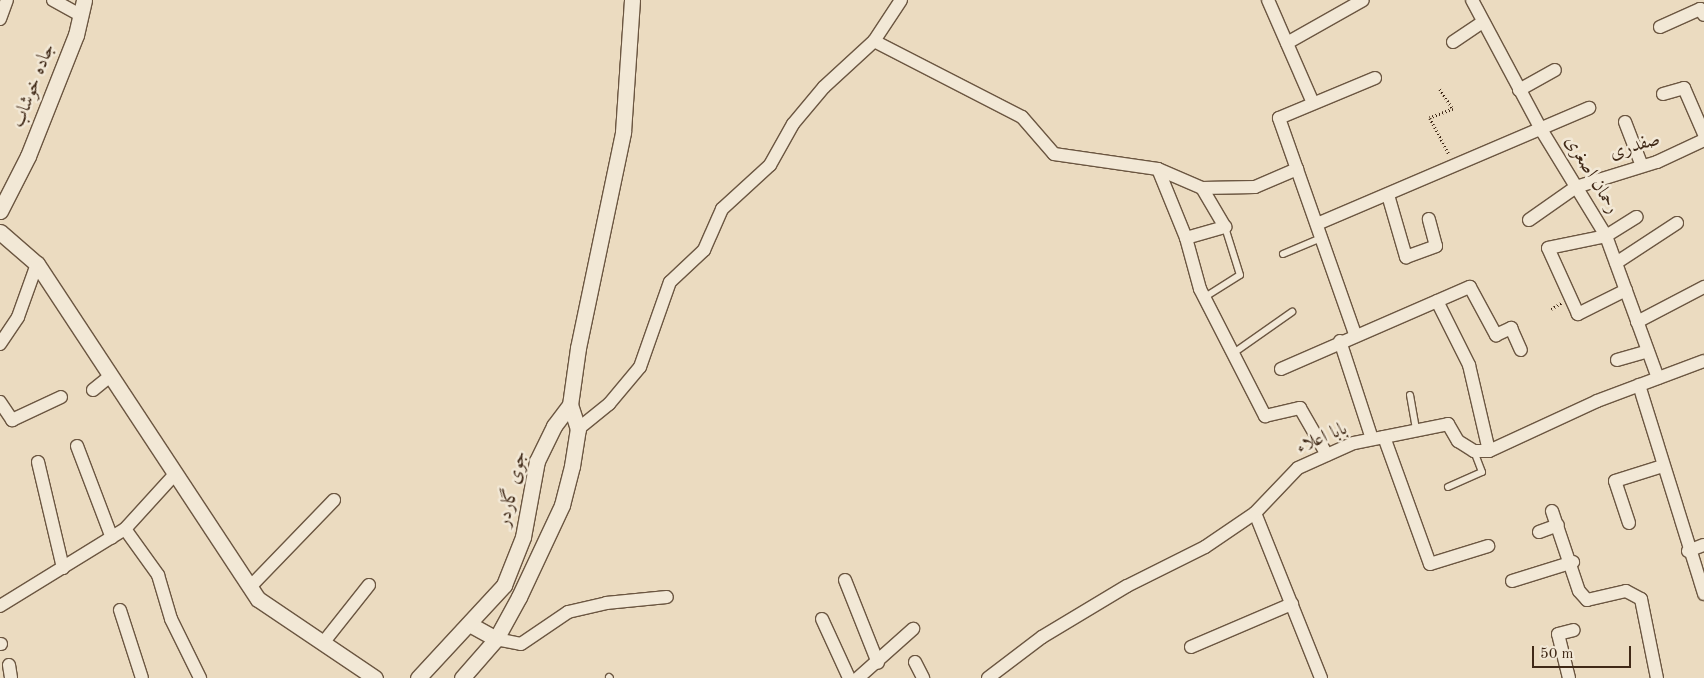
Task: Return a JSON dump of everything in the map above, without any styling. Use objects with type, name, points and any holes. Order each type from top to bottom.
[{"type":"street","points":[[0,19],[7,0]]},
{"type":"street","points":[[53,0],[82,7]]},
{"type":"street","points":[[462,678],[496,639],[562,505],[578,429],[570,405],[578,348],[623,132],[632,0]]},
{"type":"street","points":[[578,429],[609,404],[640,367],[670,282],[704,250],[722,209],[770,165],[793,124],[824,87],[874,40],[901,0]]},
{"type":"street","points":[[1268,0],[1313,102]]},
{"type":"street","points":[[1287,43],[1363,0]]},
{"type":"street","name":"رحمان اصغری","points":[[1472,0],[1542,131],[1606,236],[1658,378]]},
{"type":"street","name":"جاده خوشاب","points":[[0,211],[28,156],[82,7]]},
{"type":"street","points":[[1660,27],[1700,8]]},
{"type":"street","points":[[1454,42],[1483,22]]},
{"type":"street","points":[[874,40],[1022,117],[1054,154],[1158,169],[1202,188],[1255,187],[1297,169]]},
{"type":"street","points":[[1519,90],[1555,70]]},
{"type":"street","points":[[1355,334],[1279,118],[1313,102],[1375,78]]},
{"type":"street","points":[[1663,94],[1684,88],[1704,134]]},
{"type":"street","points":[[1317,224],[1542,131],[1589,108]]},
{"type":"street","points":[[1624,122],[1642,166]]},
{"type":"street","name":"صفدری","points":[[1529,220],[1576,187],[1642,166],[1704,140]]},
{"type":"street","points":[[1158,169],[1186,238],[1205,297],[1235,352],[1265,416],[1300,408],[1327,455]]},
{"type":"street","points":[[1186,238],[1225,227],[1202,188]]},
{"type":"street","points":[[1388,195],[1406,257],[1436,246],[1429,218]]},
{"type":"street","points":[[1626,290],[1578,314],[1548,248],[1606,236],[1636,217]]},
{"type":"street","points":[[1616,263],[1676,223]]},
{"type":"street","points":[[0,232],[37,264],[258,599],[375,678]]},
{"type":"street","points":[[0,344],[18,317],[37,264]]},
{"type":"street","points":[[1638,322],[1704,287]]},
{"type":"street","points":[[1281,369],[1355,334],[1470,288],[1496,335],[1511,328],[1521,350]]},
{"type":"street","points":[[1437,301],[1469,365],[1489,451]]},
{"type":"street","points":[[1340,341],[1430,564],[1488,546]]},
{"type":"street","points":[[1617,360],[1648,351]]},
{"type":"street","points":[[1474,451],[1489,451],[1639,385],[1703,364]]},
{"type":"street","points":[[94,390],[110,376]]},
{"type":"street","points":[[1639,385],[1688,552],[1704,594]]},
{"type":"street","points":[[0,402],[12,420],[61,397]]},
{"type":"street","name":"جوی گاردر","points":[[418,678],[471,625],[504,584],[523,537],[537,461],[554,426],[570,405]]},
{"type":"street","name":"بابا اعلاء","points":[[988,678],[1042,637],[1127,586],[1205,547],[1255,513],[1298,468],[1327,455],[1378,438],[1448,424],[1458,441],[1474,451]]},
{"type":"street","points":[[77,446],[112,538]]},
{"type":"street","points":[[38,462],[63,568]]},
{"type":"street","points":[[1629,524],[1615,481],[1663,466]]},
{"type":"street","points":[[0,606],[126,529],[175,474]]},
{"type":"street","points":[[250,586],[334,500]]},
{"type":"street","points":[[1552,511],[1572,562],[1579,591],[1587,600],[1626,591],[1641,599],[1657,678]]},
{"type":"street","points":[[1255,513],[1321,678]]},
{"type":"street","points":[[1539,532],[1558,525]]},
{"type":"street","points":[[126,529],[158,575],[171,619],[200,678]]},
{"type":"street","points":[[1688,552],[1704,545]]},
{"type":"street","points":[[1512,581],[1572,562]]},
{"type":"street","points":[[845,580],[878,663]]},
{"type":"street","points":[[323,643],[369,585]]},
{"type":"street","points":[[471,625],[496,639],[521,644],[568,612],[606,602],[667,598]]},
{"type":"street","points":[[1191,647],[1292,604]]},
{"type":"street","points":[[120,610],[142,678]]},
{"type":"street","points":[[822,619],[849,678]]},
{"type":"street","points":[[858,678],[878,663],[913,629]]},
{"type":"street","points":[[1569,678],[1558,634],[1574,630]]},
{"type":"street","points":[[915,662],[923,678]]},
{"type":"street","points":[[9,665],[11,678]]},
{"type":"lane","points":[[1205,297],[1240,275],[1225,227]]},
{"type":"lane","points":[[1283,254],[1322,238]]},
{"type":"lane","points":[[1235,352],[1292,312]]},
{"type":"lane","points":[[1410,395],[1416,430]]},
{"type":"lane","points":[[1448,487],[1482,472],[1474,451]]},
{"type":"path","points":[[1440,89],[1454,109],[1430,118],[1456,166]]}]
